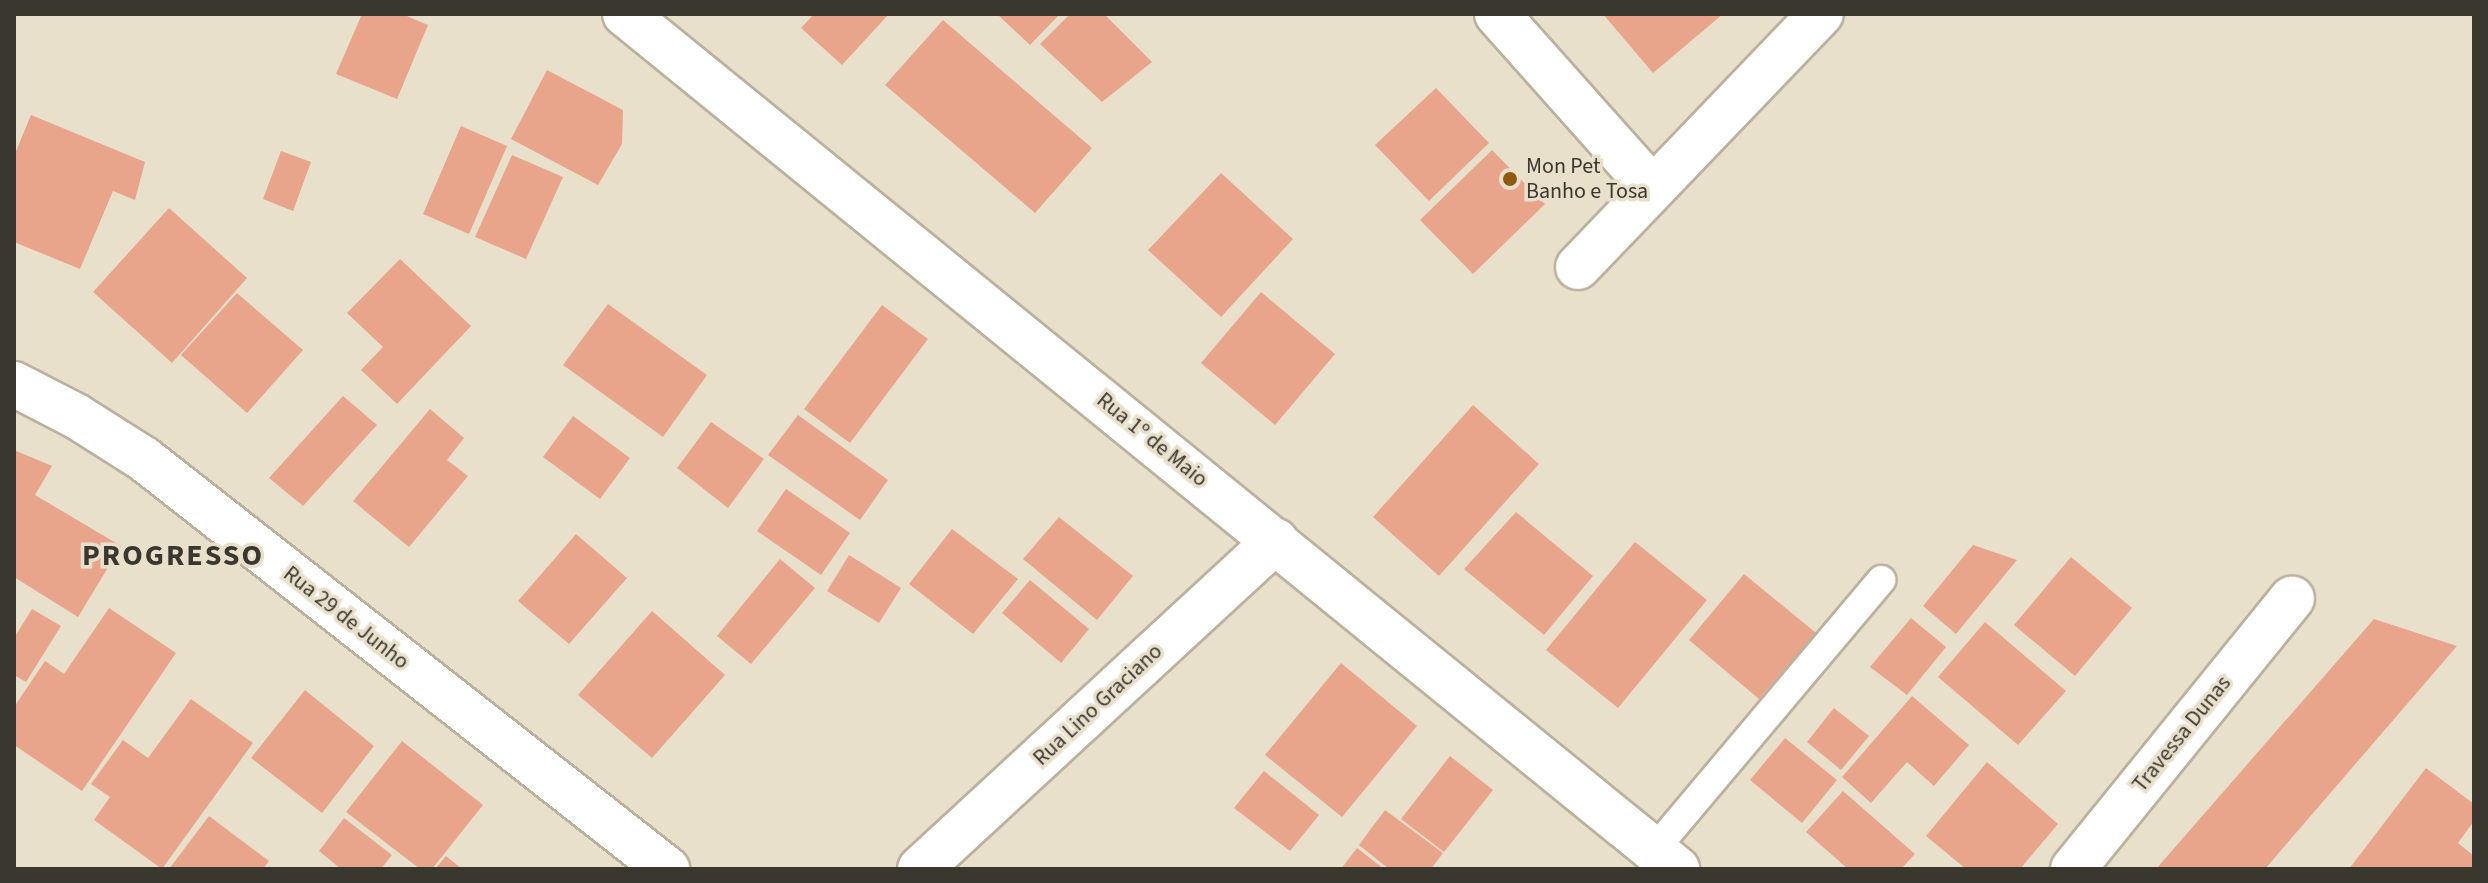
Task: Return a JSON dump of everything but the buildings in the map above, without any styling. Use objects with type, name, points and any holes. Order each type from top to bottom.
[{"type":"street","name":"Rua 1º de Maio","points":[[625,14],[1666,859]]},
{"type":"street","points":[[1497,14],[1652,188]]},
{"type":"street","points":[[1578,267],[1821,14]]},
{"type":"street","name":"Rua 29 de Junho","points":[[14,384],[76,416],[144,459],[667,869]]},
{"type":"street","name":"Rua Lino Graciano","points":[[920,869],[1276,541]]},
{"type":"street","name":"Travessa Dunas","points":[[2073,869],[2292,599]]},
{"type":"lane","points":[[1666,859],[1881,580]]},
{"type":"place","name":"Mon Pet Banho e Tosa","points":[[1510,179]]},
{"type":"district","name":"PROGRESSO","points":[[173,556]]}]
